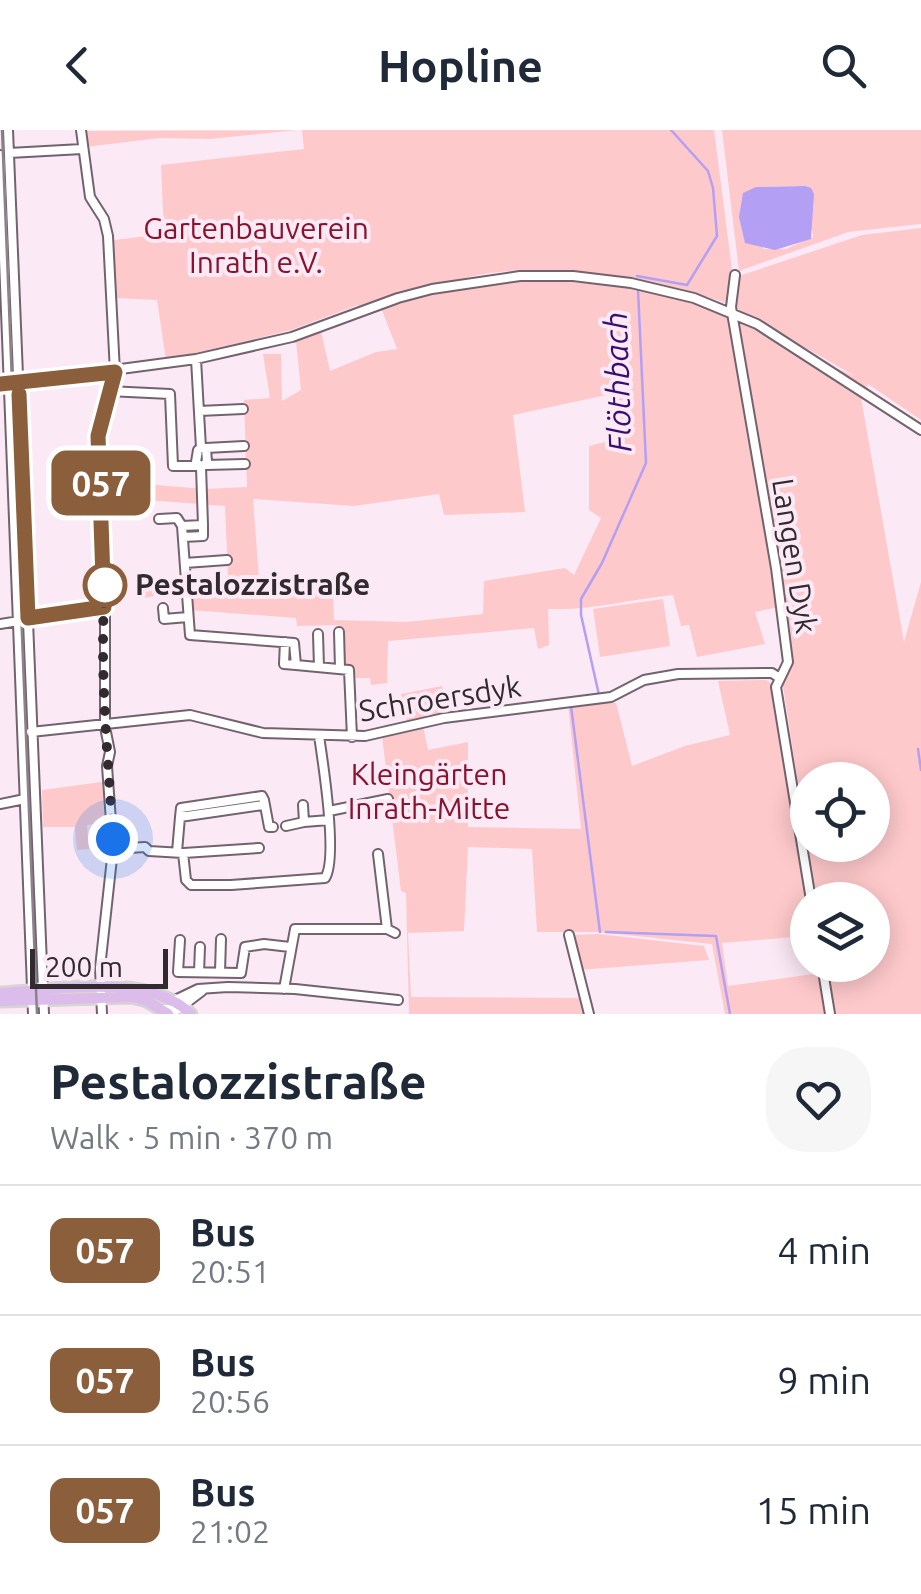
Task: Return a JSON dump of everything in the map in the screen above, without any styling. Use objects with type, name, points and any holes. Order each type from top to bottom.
[{"type":"main road","points":[[0,997],[142,989],[183,1007]]},
{"type":"main road","points":[[101,993],[139,999],[165,1011]]},
{"type":"street","points":[[8,130],[0,166],[4,384],[24,800],[38,995],[44,1014]]},
{"type":"street","points":[[81,130],[90,196],[108,236],[115,372],[98,436],[113,849],[100,968],[102,1014]]},
{"type":"street","points":[[4,154],[82,150]]},
{"type":"street","points":[[4,154],[18,382],[35,799],[38,995],[33,1014]]},
{"type":"street","name":"Langen Dyk","points":[[735,275],[732,312],[788,662],[776,687],[808,882]]},
{"type":"street","points":[[4,384],[196,360],[292,337],[415,294],[507,277],[572,276],[631,282],[732,312],[774,334],[921,430]]},
{"type":"street","points":[[196,360],[204,448]]},
{"type":"street","points":[[108,390],[170,394],[173,466],[245,464]]},
{"type":"street","points":[[199,411],[244,409]]},
{"type":"street","points":[[183,538],[204,536],[202,466],[196,455],[204,448],[244,446]]},
{"type":"street","points":[[160,518],[177,518],[182,526],[190,635],[284,642],[284,664],[349,670],[352,737]]},
{"type":"street","points":[[182,526],[203,525]]},
{"type":"street","points":[[184,562],[227,560]]},
{"type":"street","points":[[0,624],[104,607]]},
{"type":"street","points":[[163,608],[164,630]]},
{"type":"street","points":[[164,619],[188,617]]},
{"type":"street","points":[[339,632],[340,668]]},
{"type":"street","points":[[318,634],[319,667]]},
{"type":"street","name":"Schroersdyk","points":[[31,732],[190,716],[263,733],[352,737],[444,718],[611,698],[644,680],[678,674],[772,673],[778,677]]},
{"type":"street","points":[[273,827],[268,827],[264,800],[262,805],[221,806],[180,816],[180,852],[186,880],[190,884],[322,879],[330,872],[329,815],[319,736]]},
{"type":"street","points":[[0,804],[35,799]]},
{"type":"street","points":[[286,826],[388,800]]},
{"type":"street","points":[[303,805],[304,822]]},
{"type":"street","points":[[113,849],[180,852],[259,848]]},
{"type":"street","points":[[284,990],[292,935],[300,926],[391,931],[378,854]]},
{"type":"street","points":[[569,935],[589,1014]]},
{"type":"street","points":[[220,972],[221,939]]},
{"type":"street","points":[[180,940],[178,972],[241,973],[245,947],[290,947]]},
{"type":"street","points":[[199,972],[200,947]]},
{"type":"street","points":[[825,982],[830,1014]]},
{"type":"street","points":[[165,1011],[183,1007],[206,988],[398,1000]]},
{"type":"green space","points":[[297,130],[85,147],[84,131]]},
{"type":"green space","name":"Gartenbauverein Inrath e.V.","points":[[302,130],[714,130],[732,270],[728,304],[642,281],[547,270],[478,275],[399,295],[399,299],[494,282],[572,282],[649,290],[725,312],[732,328],[779,607],[755,612],[765,644],[697,657],[689,625],[681,626],[673,595],[595,607],[548,609],[549,645],[538,649],[534,628],[388,641],[387,683],[371,685],[370,678],[355,678],[355,669],[342,667],[340,625],[297,626],[296,618],[190,610],[184,596],[171,593],[144,598],[144,584],[155,584],[155,579],[228,579],[225,506],[133,499],[133,493],[145,484],[205,489],[247,487],[244,400],[270,398],[263,354],[281,354],[282,401],[301,390],[296,341],[321,331],[330,371],[376,352],[397,349],[380,305],[357,311],[358,305],[291,330],[166,360],[157,300],[114,298],[114,240],[164,234],[161,165],[304,149]],"holes":[[[616,393],[621,438],[589,446],[589,510],[601,518],[574,575],[565,568],[484,581],[483,614],[407,622],[334,620],[333,596],[320,580],[259,579],[253,499],[354,506],[439,494],[444,515],[525,512],[513,415]]]},
{"type":"green space","points":[[722,130],[921,130],[921,224],[848,232],[739,271]],"holes":[[[805,186],[814,206],[810,212],[813,237],[786,249],[763,249],[756,187]]]},
{"type":"green space","points":[[921,228],[921,420],[868,384],[864,394],[921,436],[861,398],[904,642],[921,582],[921,1014],[835,1014],[830,982],[890,982],[890,882],[813,882],[810,862],[890,862],[890,762],[795,762],[782,679],[791,657],[737,327],[744,320],[799,353],[855,376],[734,307],[736,277],[862,235]]},
{"type":"green space","points":[[663,599],[670,646],[600,657],[593,609]]},
{"type":"green space","name":"Kleingärten Inrath-Mitte","points":[[766,680],[772,684],[790,789],[790,862],[801,862],[804,882],[790,882],[790,937],[722,943],[728,986],[790,977],[790,982],[821,982],[826,1014],[725,1014],[712,944],[598,932],[537,932],[532,849],[468,847],[464,931],[408,933],[411,997],[582,998],[588,1014],[409,1014],[406,893],[401,891],[382,736],[423,726],[428,750],[468,742],[468,827],[581,829],[568,704],[616,703],[632,766],[685,746],[730,735],[718,681]]},
{"type":"green space","points":[[442,686],[449,713],[408,725],[401,694]]},
{"type":"green space","points":[[102,782],[105,823],[87,825],[89,849],[77,850],[75,827],[43,827],[42,790]]},
{"type":"green space","points":[[575,935],[704,946],[709,960],[578,970]]},
{"type":"shaded area","points":[[805,186],[814,194],[811,239],[775,250],[745,243],[739,217],[743,193],[756,187]]},
{"type":"waterway","name":"Flöthbach","points":[[637,276],[687,285],[717,236],[708,171],[671,130]]},
{"type":"waterway","name":"Flöthbach","points":[[599,695],[581,599],[602,563],[646,463],[638,290]]},
{"type":"waterway","name":"Flöthbach","points":[[600,703],[571,706],[600,932]]},
{"type":"waterway","points":[[918,749],[921,770]]},
{"type":"waterway","name":"Flöthbach","points":[[606,932],[716,936],[730,1014]]},
{"type":"tram line","points":[[2,130],[37,1014]]},
{"type":"bus line","name":"057","points":[[0,384],[115,372],[98,436],[104,607],[28,618],[19,394]]},
{"type":"place","name":"Pestalozzistraße","points":[[105,585]]},
{"type":"route","points":[[105,585],[105,727],[110,752],[107,766],[113,839]]}]
